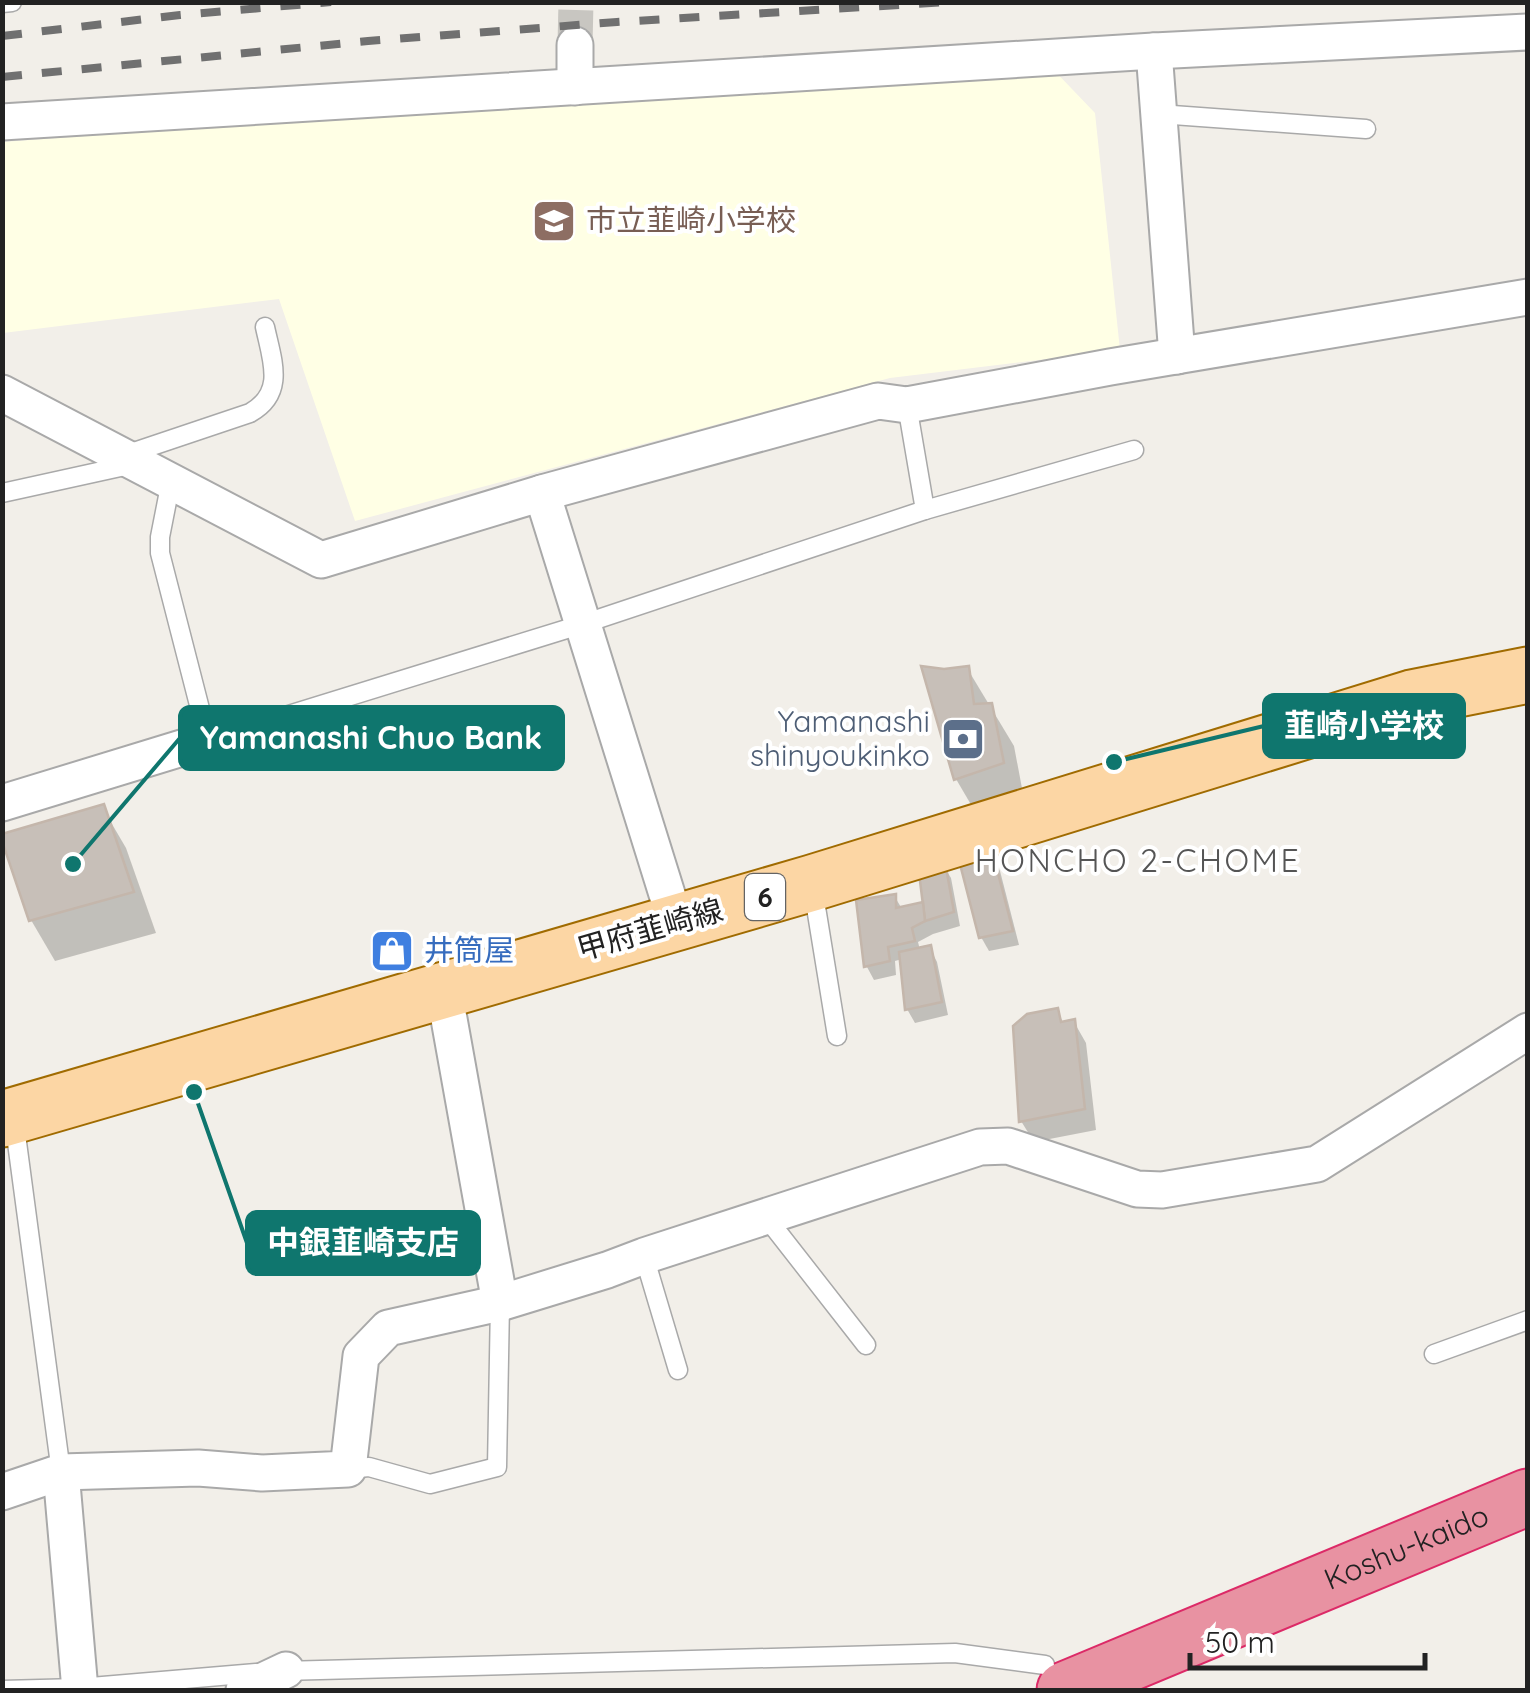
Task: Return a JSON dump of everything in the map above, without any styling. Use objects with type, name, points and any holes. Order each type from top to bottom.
[{"type":"highway","name":"Koshu-kaido","points":[[1055,1678],[1528,1496]]},
{"type":"main road","name":"甲府韮崎線","points":[[8,1118],[812,883],[1412,698],[1528,675]]},
{"type":"street","points":[[2,122],[1154,51],[1528,32]]},
{"type":"street","points":[[575,45],[575,86]]},
{"type":"street","points":[[1154,51],[1178,356]]},
{"type":"street","points":[[2,393],[321,560],[542,493],[878,401],[907,405],[1528,297]]},
{"type":"street","points":[[542,493],[676,923]]},
{"type":"street","points":[[2,803],[208,740]]},
{"type":"street","points":[[444,990],[500,1303]]},
{"type":"street","points":[[2,1492],[61,1472],[198,1468],[262,1473],[348,1469],[361,1356],[388,1328],[500,1303],[980,1148],[1008,1146],[1137,1190],[1162,1190],[1317,1164],[1528,1031]]},
{"type":"street","points":[[61,1472],[80,1689]]},
{"type":"street","points":[[244,1690],[286,1670]]},
{"type":"lane","points":[[2,3],[12,2]]},
{"type":"lane","points":[[1159,114],[1366,130]]},
{"type":"lane","points":[[2,493],[130,460],[263,406],[274,385],[265,327]]},
{"type":"lane","points":[[907,405],[926,510]]},
{"type":"lane","points":[[172,481],[160,553],[208,740],[583,624],[926,510],[1134,450]]},
{"type":"lane","points":[[812,883],[837,1036]]},
{"type":"lane","points":[[8,1118],[61,1472]]},
{"type":"lane","points":[[766,1217],[866,1346]]},
{"type":"lane","points":[[644,1256],[678,1370]]},
{"type":"lane","points":[[348,1469],[370,1466],[430,1484],[497,1466],[500,1303]]},
{"type":"lane","points":[[1434,1354],[1528,1320]]},
{"type":"lane","points":[[2,1690],[80,1689],[286,1670],[954,1653],[1055,1678]]},
{"type":"shaded area","name":"市立韮崎小学校","points":[[1049,65],[1095,113],[1120,350],[890,378],[355,521],[279,299],[3,333],[3,142]]},
{"type":"building","points":[[921,666],[969,666],[974,704],[992,703],[1004,763],[954,780]]},
{"type":"building","points":[[104,804],[134,892],[29,921],[2,834]]},
{"type":"building","points":[[993,854],[1013,931],[979,938],[960,864]]},
{"type":"building","points":[[945,862],[954,912],[925,921],[919,873]]},
{"type":"building","points":[[896,894],[896,908],[923,902],[925,921],[912,928],[915,941],[888,947],[890,961],[864,967],[856,900]]},
{"type":"building","points":[[931,945],[942,1002],[905,1010],[899,952]]},
{"type":"building","points":[[1058,1008],[1061,1022],[1075,1019],[1085,1109],[1019,1122],[1013,1026],[1027,1014]]},
{"type":"tunnel","points":[[575,45],[576,2]]},
{"type":"railway","points":[[2,36],[331,2]]},
{"type":"railway","points":[[2,77],[368,41],[948,2]]},
{"type":"place","name":"市立韮崎小学校","points":[[554,221]]},
{"type":"place","name":"Yamanashi shinyoukinko","points":[[963,739]]},
{"type":"place","name":"韮崎小学校","points":[[1114,762]]},
{"type":"place","name":"Yamanashi Chuo Bank","points":[[73,864]]},
{"type":"place","name":"井筒屋","points":[[392,951]]},
{"type":"place","name":"中銀韮崎支店","points":[[194,1092]]},
{"type":"district","name":"HONCHO 2-CHOME","points":[[1138,861]]}]
